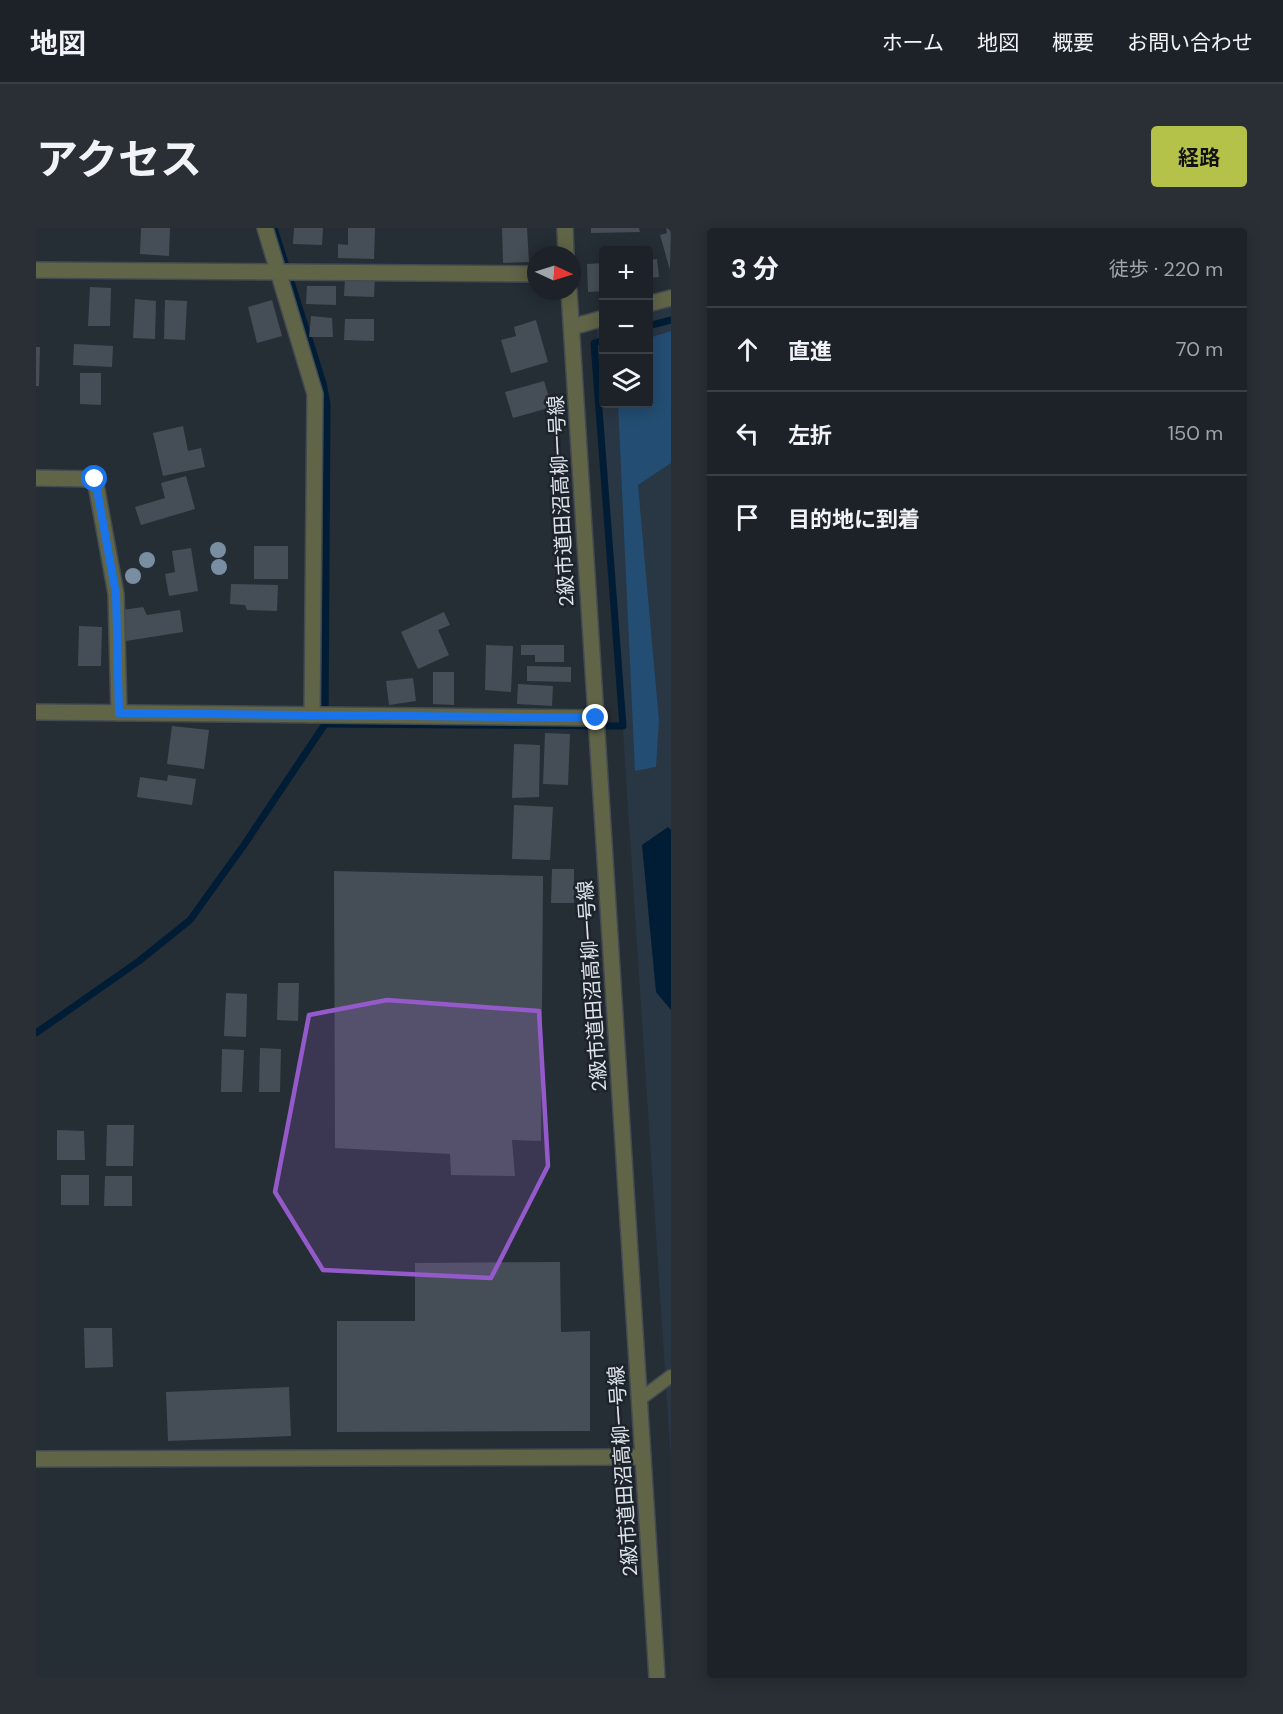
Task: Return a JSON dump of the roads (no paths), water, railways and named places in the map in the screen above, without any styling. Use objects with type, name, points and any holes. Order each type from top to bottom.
[{"type":"street","points":[[265,228],[315,394],[312,715]]},
{"type":"street","points":[[565,228],[566,246]]},
{"type":"street","points":[[36,270],[527,274]]},
{"type":"street","points":[[653,303],[671,298]]},
{"type":"street","name":"2級市道田沼高柳一号線","points":[[570,300],[657,1678]]},
{"type":"street","points":[[572,327],[599,319]]},
{"type":"street","points":[[36,478],[95,479],[116,594],[119,713]]},
{"type":"street","points":[[36,712],[596,718]]},
{"type":"street","points":[[36,1459],[643,1457]]},
{"type":"lane","points":[[639,1400],[671,1376]]},
{"type":"waterway","points":[[36,1033],[139,961],[190,920],[244,845],[325,724],[327,404],[323,383],[274,228]]},
{"type":"waterway","points":[[653,325],[671,320]]},
{"type":"waterway","points":[[325,724],[623,726],[594,343],[599,342]]}]
